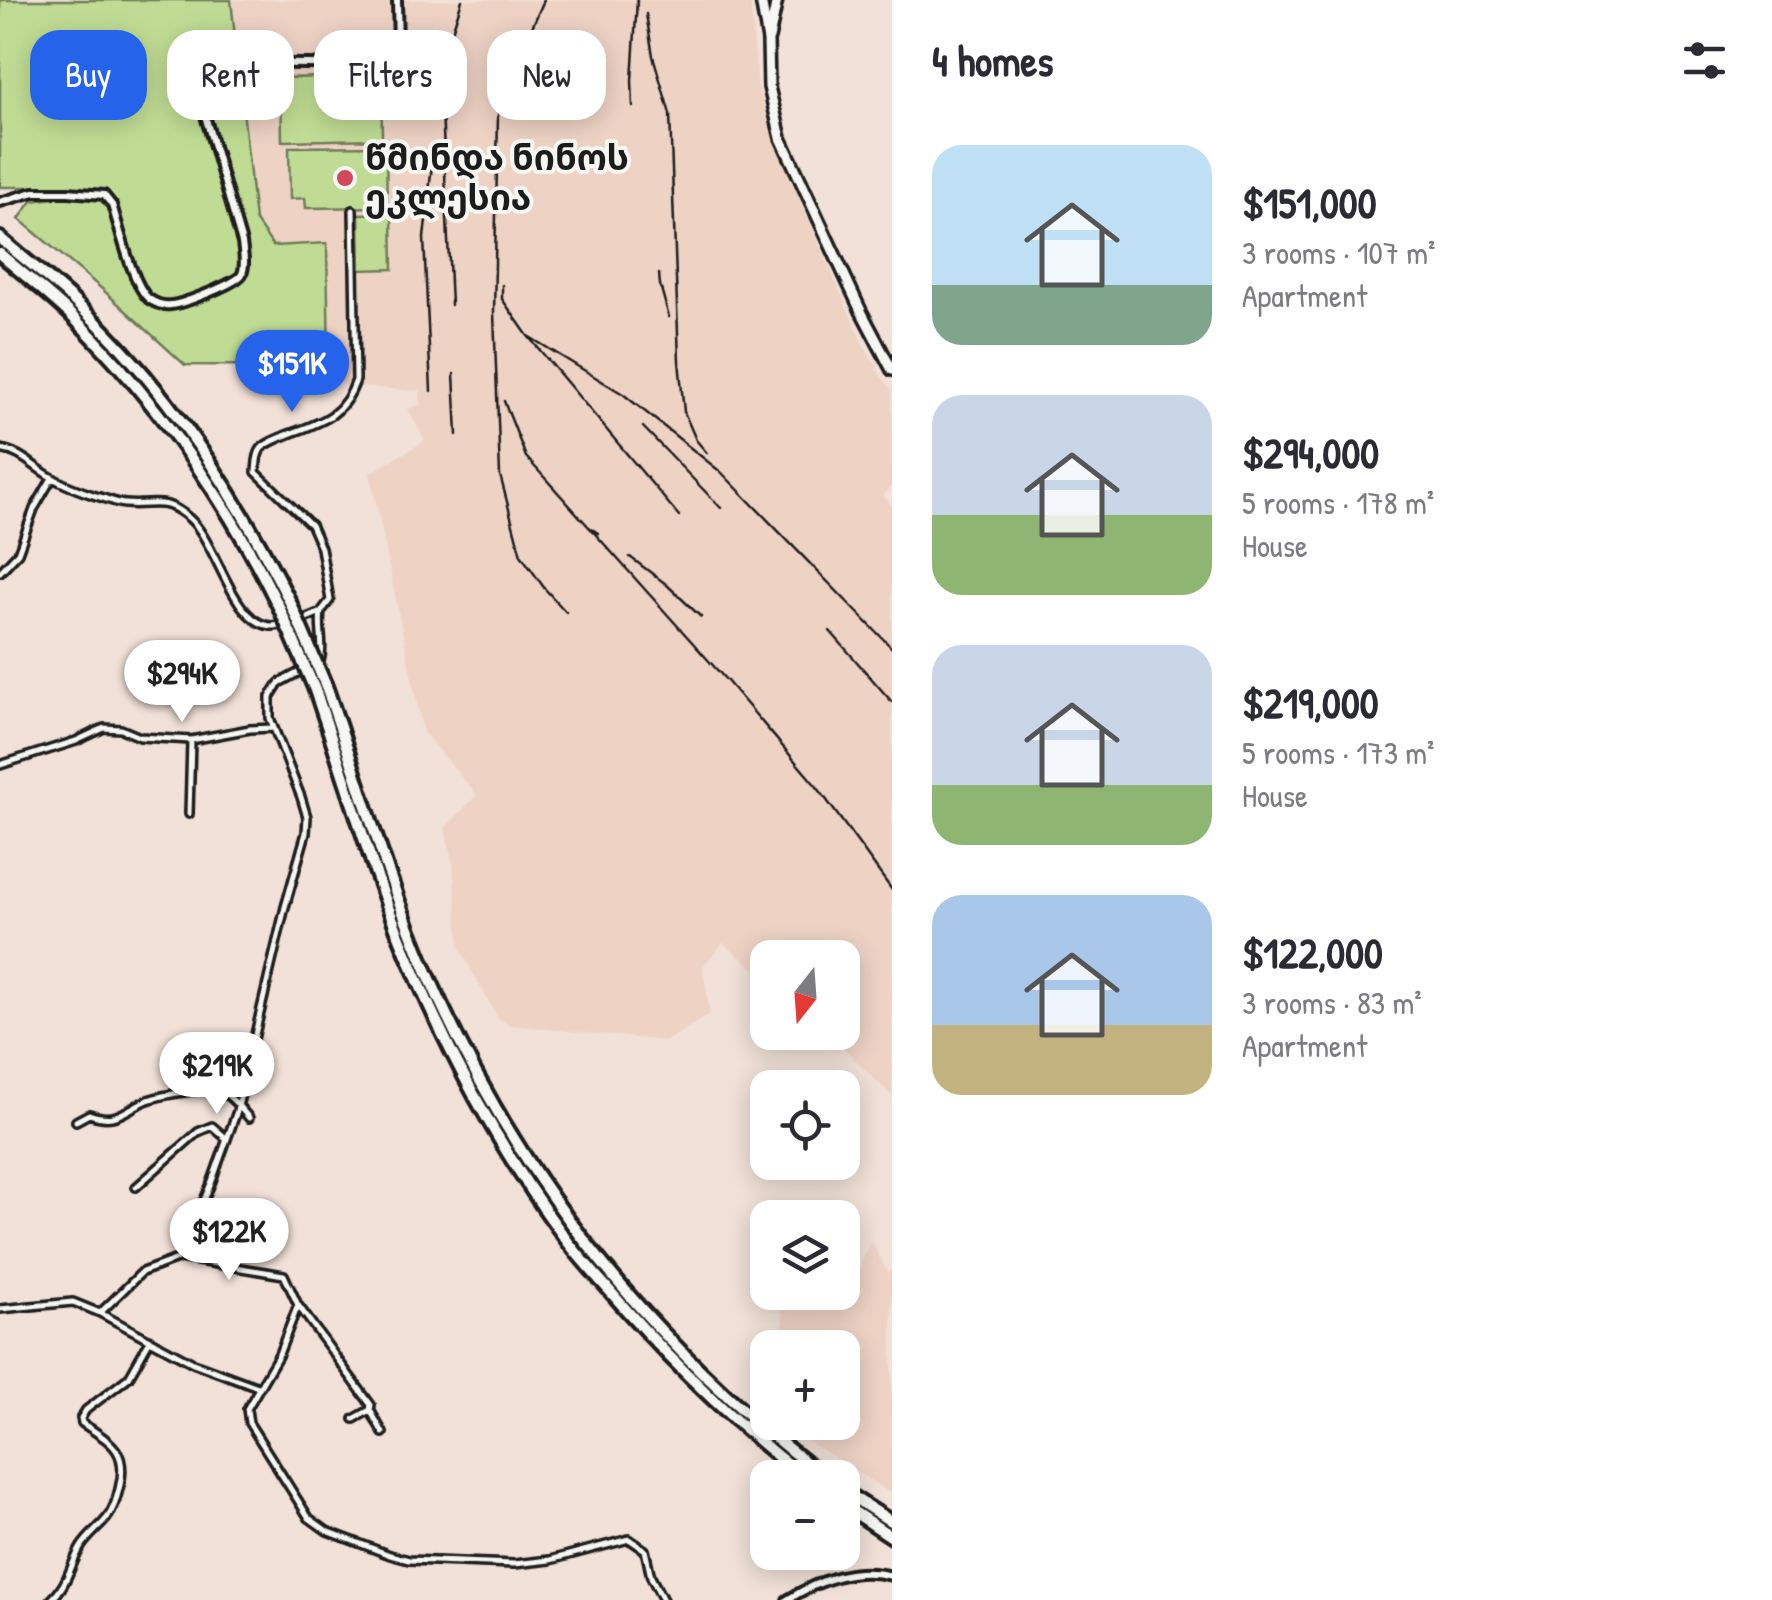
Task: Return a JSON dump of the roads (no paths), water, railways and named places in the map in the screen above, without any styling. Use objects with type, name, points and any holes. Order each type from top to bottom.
[{"type":"highway","points":[[0,238],[77,304],[144,376],[228,491],[285,604],[321,688],[425,968],[508,1132],[576,1231],[626,1294],[717,1388],[803,1460]]},
{"type":"highway","points":[[0,254],[68,312],[136,385],[224,506],[285,604]]},
{"type":"highway","points":[[321,688],[376,872],[414,971],[441,1032],[498,1137],[567,1241],[655,1344],[784,1460]]},
{"type":"highway","points":[[860,1502],[892,1522]]},
{"type":"highway","points":[[860,1516],[892,1537]]},
{"type":"main road","points":[[761,0],[768,41],[768,87],[782,138],[892,370]]},
{"type":"main road","points":[[768,41],[776,0]]},
{"type":"street","points":[[0,202],[34,192],[104,195],[112,205],[137,282],[156,303],[178,304],[234,282],[242,274],[242,243],[198,81],[207,71],[224,63],[392,65],[398,49],[396,0]]},
{"type":"street","points":[[180,1258],[238,1105],[306,833],[302,797],[270,718],[270,697],[279,683],[320,661],[323,650],[318,629],[321,612],[330,600],[321,548],[311,525],[256,472],[258,454],[264,445],[323,422],[343,407],[352,393],[356,380],[354,210]]},
{"type":"street","points":[[0,450],[14,451],[52,478],[91,494],[125,504],[164,502],[190,518],[217,559],[230,590],[252,617],[268,626],[294,624],[321,612]]},
{"type":"street","points":[[0,572],[18,552],[34,508],[52,478]]},
{"type":"street","points":[[0,764],[104,728],[122,729],[140,737],[191,740],[273,728]]},
{"type":"street","points":[[190,814],[191,740]]},
{"type":"street","points":[[76,1121],[88,1114],[102,1118],[119,1116],[168,1094],[219,1091],[248,1118]]},
{"type":"street","points":[[136,1187],[198,1132],[212,1126],[227,1139]]},
{"type":"street","points":[[100,1314],[142,1272],[180,1258],[284,1275],[298,1305],[371,1405],[383,1433]]},
{"type":"street","points":[[0,1309],[73,1302],[193,1364],[258,1387]]},
{"type":"street","points":[[298,1305],[279,1354],[248,1409],[249,1423],[309,1518],[327,1532],[409,1560],[514,1564],[550,1560],[629,1539],[645,1550],[650,1576],[663,1600]]},
{"type":"street","points":[[52,1600],[67,1581],[85,1541],[114,1508],[122,1478],[120,1454],[82,1418],[86,1410],[129,1376],[150,1340]]},
{"type":"street","points":[[354,1419],[370,1410]]},
{"type":"street","points":[[787,1600],[830,1578],[870,1570],[892,1576]]},
{"type":"railway","points":[[451,305],[441,87],[462,0]]},
{"type":"railway","points":[[544,0],[503,93],[498,115],[494,313],[500,475],[521,555],[566,612]]},
{"type":"railway","points":[[633,107],[637,0]]},
{"type":"railway","points":[[646,14],[670,114],[684,412],[696,440],[707,453]]},
{"type":"railway","points":[[431,391],[424,238],[434,146]]},
{"type":"railway","points":[[659,274],[669,317]]},
{"type":"railway","points":[[502,285],[502,299],[528,336],[679,516]]},
{"type":"railway","points":[[528,336],[623,394],[722,473],[892,648]]},
{"type":"railway","points":[[454,374],[457,435]]},
{"type":"railway","points":[[504,401],[526,457],[598,533]]},
{"type":"railway","points":[[643,427],[721,508]]},
{"type":"railway","points":[[589,527],[818,788],[892,890]]},
{"type":"railway","points":[[630,557],[701,617]]},
{"type":"railway","points":[[830,631],[892,702]]},
{"type":"place","name":"წმინდა ნინოს ეკლესია","points":[[345,178]]}]
